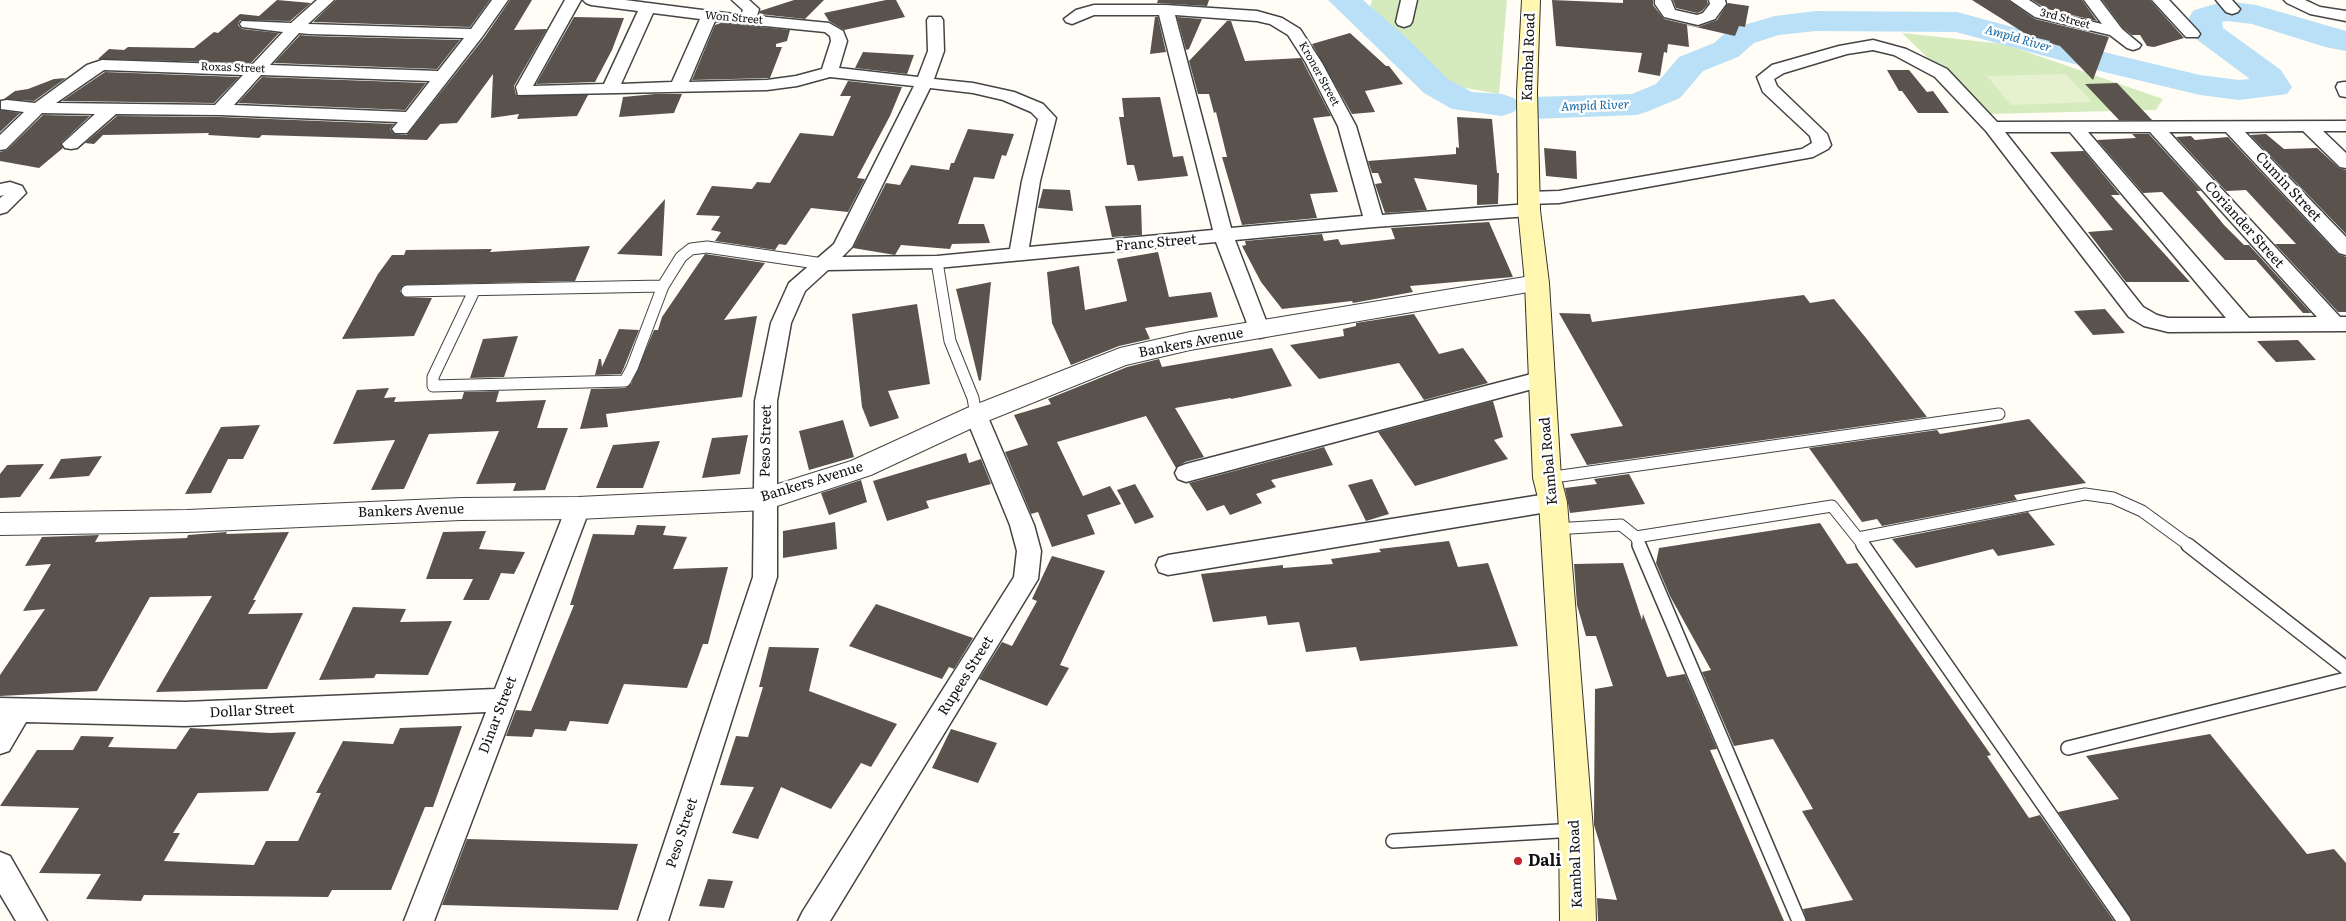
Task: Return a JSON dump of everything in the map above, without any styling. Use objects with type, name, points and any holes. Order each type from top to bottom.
[{"type":"main road","name":"Kambal Road","points":[[1531,0],[1527,91],[1528,204],[1537,283],[1550,490],[1576,830],[1578,921]]},
{"type":"street","points":[[220,110],[295,28],[326,0]]},
{"type":"street","points":[[399,132],[441,76],[476,34],[500,0]]},
{"type":"street","points":[[573,0],[524,90],[767,85],[797,81],[829,72],[973,88],[1008,96],[1037,108],[1047,118],[1031,181],[1018,256]]},
{"type":"street","name":"Won Street","points":[[591,0],[709,16],[829,28],[837,34],[839,41],[829,72]]},
{"type":"street","points":[[740,0],[750,9],[751,13],[746,19]]},
{"type":"street","points":[[1404,22],[1409,0]]},
{"type":"street","points":[[1667,7],[1698,20],[1708,16],[1718,4],[1718,0]]},
{"type":"street","name":"3rd Street","points":[[2018,0],[2041,14],[2116,32]]},
{"type":"street","points":[[2092,0],[2116,32],[2133,45]]},
{"type":"street","points":[[2160,0],[2192,34]]},
{"type":"street","points":[[2295,2],[2316,11],[2346,16]]},
{"type":"street","points":[[611,88],[648,7]]},
{"type":"street","name":"Kroner Street","points":[[1072,19],[1082,13],[1094,10],[1166,10],[1257,16],[1276,21],[1294,32],[1314,63],[1347,126],[1374,221]]},
{"type":"street","points":[[1166,10],[1224,237],[1260,330]]},
{"type":"street","points":[[679,86],[709,16]]},
{"type":"street","name":"Peso Street","points":[[653,921],[765,577],[766,401],[781,323],[796,288],[842,246],[925,82],[936,51],[935,20]]},
{"type":"street","points":[[248,24],[295,28],[476,34]]},
{"type":"street","name":"Franc Street","points":[[823,264],[937,262],[1018,256],[1374,221],[1489,212],[1559,196],[1644,183],[1807,153],[1822,146],[1818,134],[1769,88],[1765,77],[1778,69],[1845,49],[1873,45],[1900,52],[1940,73],[1992,127]]},
{"type":"street","name":"Roxas Street","points":[[0,145],[38,108],[93,68],[102,65],[441,76]]},
{"type":"street","points":[[2346,87],[2344,87],[2346,92]]},
{"type":"street","points":[[7,105],[38,108],[220,110],[411,117]]},
{"type":"street","points":[[71,144],[110,109]]},
{"type":"street","points":[[2074,126],[2244,325]]},
{"type":"street","name":"Coriander Street","points":[[2154,126],[2340,324]]},
{"type":"street","name":"Cumin Street","points":[[2230,126],[2346,249]]},
{"type":"street","points":[[2307,126],[2346,163]]},
{"type":"street","points":[[1992,127],[2346,126]]},
{"type":"street","points":[[1992,127],[2136,312],[2151,321],[2168,325],[2340,324]]},
{"type":"street","points":[[0,190],[10,188],[16,190],[17,193],[0,208]]},
{"type":"street","name":"Bankers Avenue","points":[[0,524],[187,521],[461,509],[578,508],[765,499],[861,468],[976,414],[1120,357],[1190,341],[1537,283]]},
{"type":"street","points":[[1186,473],[1543,379]]},
{"type":"street","name":"Rupees Street","points":[[813,921],[1026,579],[1029,551],[1022,525],[976,414]]},
{"type":"street","points":[[1168,565],[1550,490]]},
{"type":"street","name":"Dinar Street","points":[[419,921],[578,508]]},
{"type":"street","name":"Dollar Street","points":[[9,711],[184,714],[504,700]]},
{"type":"street","points":[[0,742],[9,711]]},
{"type":"street","points":[[0,866],[32,921]]},
{"type":"lane","points":[[474,291],[433,377],[432,386],[625,381],[632,368],[663,286],[681,258],[691,249],[707,247],[779,256],[823,264]]},
{"type":"lane","points":[[937,262],[950,342],[974,398],[976,414]]},
{"type":"lane","points":[[407,291],[663,286]]},
{"type":"lane","points":[[1550,490],[1999,414]]},
{"type":"lane","points":[[1858,538],[2085,494],[2113,498],[2142,511],[2346,668]]},
{"type":"lane","points":[[1636,537],[1828,506],[1836,509],[2124,921]]},
{"type":"lane","points":[[1554,529],[1621,525],[1636,537],[1799,921]]},
{"type":"lane","points":[[2068,748],[2346,679]]},
{"type":"lane","points":[[1393,840],[1576,830]]},
{"type":"green space","points":[[1372,0],[1507,0],[1499,94],[1443,84],[1369,11]]},
{"type":"green space","points":[[1902,33],[2004,44],[2163,99],[2156,110],[1986,114]]},
{"type":"green space","points":[[2066,74],[2092,102],[2011,105],[1987,76]]},
{"type":"building","points":[[277,0],[311,3],[290,21],[240,20],[238,25],[242,29],[279,33],[251,63],[98,59],[109,49],[124,50],[128,47],[194,48],[214,32],[218,33],[240,14],[259,16]]},
{"type":"building","points":[[336,0],[490,0],[470,27],[313,22]]},
{"type":"building","points":[[510,0],[532,0],[514,30],[547,29],[514,86],[516,95],[588,95],[577,116],[517,119],[519,114],[491,118],[493,74],[457,123],[440,124],[427,140],[262,135],[259,138],[208,135],[209,133],[103,135],[94,144],[85,143],[117,116],[220,117],[394,124],[390,129],[394,134],[407,135],[484,38]]},
{"type":"building","points":[[794,0],[824,0],[805,19],[759,14],[760,11]]},
{"type":"building","points":[[886,0],[896,0],[905,17],[844,30],[829,21],[824,13]]},
{"type":"building","points":[[1158,0],[1209,0],[1207,6],[1157,3]]},
{"type":"building","points":[[1552,0],[1623,3],[1623,0],[1653,0],[1653,5],[1664,19],[1698,27],[1717,20],[1728,3],[1749,6],[1745,27],[1739,26],[1735,36],[1687,25],[1689,47],[1668,44],[1667,53],[1664,52],[1660,76],[1638,72],[1642,53],[1556,46]]},
{"type":"building","points":[[1673,0],[1707,0],[1708,4],[1702,11],[1697,13],[1676,8]]},
{"type":"building","points":[[1972,0],[2008,0],[2035,19],[2109,37],[2093,80],[2060,46],[2049,43],[2050,41],[2029,36]]},
{"type":"building","points":[[2032,0],[2082,0],[2097,21],[2047,9]]},
{"type":"building","points":[[2102,0],[2150,0],[2184,38],[2154,47],[2147,46],[2140,35],[2132,35],[2123,28]]},
{"type":"building","points":[[574,17],[624,18],[612,50],[595,82],[536,84]]},
{"type":"building","points":[[1155,17],[1158,17],[1166,52],[1150,54]]},
{"type":"building","points":[[1177,17],[1202,19],[1189,49],[1186,50]]},
{"type":"building","points":[[1227,21],[1231,21],[1245,61],[1301,58],[1331,116],[1313,118],[1338,192],[1310,194],[1317,218],[1242,225],[1222,157],[1227,157],[1216,112],[1214,113],[1209,94],[1198,94],[1189,61]]},
{"type":"building","points":[[721,23],[790,30],[787,41],[776,44],[776,47],[782,47],[770,78],[692,80],[715,25]]},
{"type":"building","points":[[1350,33],[1386,66],[1389,66],[1403,84],[1365,91],[1375,112],[1352,114],[1312,44]]},
{"type":"building","points":[[300,35],[460,40],[437,69],[274,63]]},
{"type":"building","points":[[863,52],[914,55],[907,74],[855,68]]},
{"type":"building","points":[[1887,70],[1909,70],[1927,92],[1933,91],[1949,113],[1918,113],[1902,91],[1899,91]]},
{"type":"building","points":[[105,72],[239,77],[214,103],[62,101]]},
{"type":"building","points":[[262,77],[426,83],[405,110],[238,103]]},
{"type":"building","points":[[66,78],[34,101],[4,99],[15,91],[28,89],[54,79]]},
{"type":"building","points":[[848,81],[902,87],[890,116],[857,178],[865,179],[848,212],[811,208],[786,245],[779,244],[775,250],[715,241],[721,232],[711,230],[720,216],[696,215],[712,186],[752,189],[757,182],[770,183],[800,133],[833,136],[851,96],[840,96]]},
{"type":"building","points":[[2117,83],[2152,120],[2119,120],[2085,84]]},
{"type":"building","points":[[682,94],[674,113],[619,117],[623,97]]},
{"type":"building","points":[[1160,97],[1173,157],[1183,156],[1188,176],[1138,181],[1134,165],[1127,165],[1119,117],[1124,117],[1122,98]]},
{"type":"building","points":[[0,110],[20,113],[0,132]]},
{"type":"building","points":[[43,115],[90,116],[61,143],[63,148],[39,168],[0,161],[0,152],[7,150]]},
{"type":"building","points":[[1457,117],[1492,119],[1497,173],[1499,173],[1498,204],[1477,205],[1477,185],[1414,178],[1427,210],[1385,213],[1375,184],[1382,183],[1378,173],[1372,173],[1368,161],[1456,154],[1456,147],[1459,148]]},
{"type":"building","points":[[968,129],[1014,134],[1006,156],[1002,155],[994,179],[974,177],[958,224],[984,224],[990,243],[952,244],[950,249],[901,245],[895,255],[853,248],[886,183],[900,185],[911,165],[949,170],[951,163],[954,163]]},
{"type":"building","points":[[2132,134],[2149,134],[2201,191],[2196,191],[2224,225],[2244,245],[2249,245],[2311,313],[2303,313],[2256,260],[2225,260],[2162,192],[2143,193],[2097,140],[2136,138]]},
{"type":"building","points":[[2266,134],[2284,149],[2317,148],[2339,168],[2346,170],[2346,234],[2250,135]]},
{"type":"building","points":[[2191,136],[2195,140],[2228,137],[2338,254],[2346,257],[2346,312],[2338,312],[2275,244],[2296,244],[2246,190],[2226,191],[2176,137]]},
{"type":"building","points":[[1544,148],[1576,151],[1577,179],[1546,176]]},
{"type":"building","points":[[2084,151],[2120,195],[2111,195],[2190,282],[2126,282],[2088,232],[2113,230],[2050,152]]},
{"type":"building","points":[[1043,189],[1070,190],[1073,211],[1038,208]]},
{"type":"building","points":[[665,199],[662,256],[617,254]]},
{"type":"building","points":[[1141,205],[1142,235],[1112,237],[1105,206]]},
{"type":"building","points":[[1489,222],[1513,277],[1410,286],[1413,292],[1353,303],[1352,301],[1282,309],[1261,282],[1242,246],[1246,245],[1245,241],[1322,234],[1324,241],[1338,239],[1341,245],[1395,239],[1391,228]]},
{"type":"building","points":[[590,246],[575,281],[404,285],[400,291],[404,297],[432,298],[414,336],[342,339],[378,274],[392,255],[404,255],[406,250],[492,249],[490,252]]},
{"type":"building","points":[[1158,252],[1169,297],[1211,292],[1218,317],[1145,328],[1150,339],[1119,346],[1071,365],[1052,323],[1047,272],[1079,266],[1085,310],[1127,301],[1117,259]]},
{"type":"building","points":[[705,254],[765,263],[724,320],[757,316],[742,397],[606,414],[608,427],[580,429],[591,389],[625,388],[631,384],[654,330],[658,330],[662,317]]},
{"type":"building","points":[[991,282],[981,380],[979,381],[956,289]]},
{"type":"building","points":[[1804,295],[1810,303],[1834,299],[1927,417],[1587,465],[1570,434],[1623,426],[1559,313],[1590,314],[1592,322]]},
{"type":"building","points":[[917,304],[930,384],[888,391],[899,418],[870,427],[862,407],[852,314]]},
{"type":"building","points":[[2105,309],[2125,333],[2093,335],[2074,311]]},
{"type":"building","points":[[1414,314],[1439,354],[1463,348],[1488,383],[1424,400],[1399,363],[1319,379],[1290,345],[1344,336],[1343,329],[1356,326],[1356,323]]},
{"type":"building","points":[[619,329],[639,330],[621,374],[595,375],[599,359],[601,359],[602,367]]},
{"type":"building","points":[[518,336],[504,377],[470,378],[483,339]]},
{"type":"building","points":[[2298,340],[2316,360],[2276,362],[2257,341]]},
{"type":"building","points":[[1272,348],[1292,386],[1231,399],[1175,408],[1204,457],[1185,462],[1176,468],[1146,416],[1057,442],[1083,496],[1110,486],[1121,504],[1087,515],[1095,534],[1052,547],[1038,512],[1031,514],[1005,452],[1028,445],[1014,415],[1051,404],[1048,399],[1127,367],[1159,359],[1162,367]]},
{"type":"building","points":[[389,388],[384,398],[396,397],[394,402],[462,399],[464,392],[499,391],[496,402],[546,400],[537,428],[568,428],[545,490],[513,491],[516,483],[476,484],[499,431],[429,434],[404,489],[371,490],[395,440],[333,444],[357,390]]},
{"type":"building","points":[[1493,401],[1503,437],[1494,440],[1508,459],[1415,486],[1378,432]]},
{"type":"building","points":[[2029,419],[2086,483],[2014,495],[2017,500],[1882,526],[1877,519],[1862,522],[1809,448],[1937,430],[1940,434]]},
{"type":"building","points":[[843,420],[854,457],[809,470],[799,431]]},
{"type":"building","points":[[260,425],[243,459],[228,459],[211,493],[185,494],[221,427]]},
{"type":"building","points":[[748,435],[740,474],[702,478],[712,438]]},
{"type":"building","points":[[660,441],[643,488],[596,488],[613,445]]},
{"type":"building","points":[[1324,447],[1333,465],[1271,480],[1276,487],[1256,494],[1262,503],[1230,515],[1224,505],[1207,511],[1189,483]]},
{"type":"building","points":[[966,453],[969,463],[981,459],[991,484],[926,501],[929,508],[887,521],[873,481]]},
{"type":"building","points":[[102,456],[89,476],[49,479],[61,459]]},
{"type":"building","points":[[44,464],[20,497],[0,498],[0,474],[7,465]]},
{"type":"building","points":[[1629,474],[1645,504],[1570,513],[1565,488],[1597,484],[1594,479]]},
{"type":"building","points":[[1372,479],[1389,514],[1366,521],[1348,485]]},
{"type":"building","points":[[861,480],[867,502],[829,515],[821,493]]},
{"type":"building","points":[[1135,484],[1154,517],[1135,524],[1117,490]]},
{"type":"building","points":[[2028,512],[2055,545],[1998,556],[1993,549],[1916,568],[1892,539]]},
{"type":"building","points":[[835,522],[837,549],[783,558],[783,531]]},
{"type":"building","points":[[1820,523],[1847,564],[1857,563],[1991,755],[1987,756],[2029,818],[2040,815],[2114,921],[1807,921],[1803,909],[1853,900],[1802,811],[1813,809],[1773,739],[1734,746],[1702,672],[1711,670],[1670,596],[1656,563],[1659,548]]},
{"type":"building","points":[[637,525],[666,526],[663,535],[687,537],[673,569],[728,567],[708,644],[703,644],[687,688],[624,684],[608,724],[570,721],[566,731],[535,729],[532,737],[506,736],[516,710],[531,711],[574,605],[570,605],[593,534],[634,535]]},
{"type":"building","points":[[486,531],[479,549],[525,552],[514,574],[501,573],[489,600],[463,600],[473,579],[426,579],[443,532]]},
{"type":"building","points":[[227,532],[226,534],[289,532],[253,600],[256,600],[248,614],[303,613],[267,689],[156,692],[212,596],[150,597],[97,691],[0,696],[0,675],[45,609],[23,611],[51,564],[25,566],[42,537],[99,535],[95,542],[187,538],[188,535]]},
{"type":"building","points":[[1449,541],[1458,567],[1488,563],[1518,646],[1360,661],[1356,647],[1306,652],[1299,622],[1268,625],[1266,616],[1213,622],[1201,574],[1283,565],[1283,568],[1333,564],[1331,559],[1381,552],[1379,549]]},
{"type":"building","points":[[1052,556],[1105,571],[1060,665],[1069,668],[1047,706],[979,679],[1002,642],[1012,646],[1037,601],[1032,599]]},
{"type":"building","points":[[1623,563],[1642,620],[1643,614],[1667,677],[1685,674],[1717,749],[1710,750],[1784,921],[1598,921],[1597,898],[1617,900],[1594,825],[1595,689],[1613,686],[1596,636],[1586,636],[1577,605],[1574,564]]},
{"type":"building","points":[[876,604],[973,638],[954,669],[949,667],[942,679],[849,646]]},
{"type":"building","points":[[353,607],[406,609],[400,622],[452,621],[428,675],[376,674],[374,678],[319,680]]},
{"type":"building","points":[[769,647],[819,648],[809,691],[897,724],[871,767],[861,763],[831,809],[781,787],[758,839],[732,833],[754,787],[720,785],[736,736],[748,737],[763,687],[759,687]]},
{"type":"building","points":[[462,726],[433,807],[425,807],[391,890],[332,890],[328,897],[144,895],[141,901],[86,899],[101,874],[39,873],[79,808],[0,806],[37,750],[73,750],[81,736],[114,737],[108,747],[176,749],[190,728],[270,733],[296,732],[268,791],[198,793],[173,833],[180,833],[164,861],[254,865],[266,841],[298,841],[321,793],[316,793],[343,741],[393,744],[400,728]]},
{"type":"building","points":[[951,729],[997,743],[978,783],[932,768]]},
{"type":"building","points":[[2210,734],[2307,854],[2334,849],[2346,863],[2346,921],[2132,921],[2058,812],[2119,799],[2086,756]]},
{"type":"building","points":[[467,839],[638,844],[618,910],[442,905]]},
{"type":"building","points":[[708,879],[733,881],[724,908],[699,906]]},
{"type":"waterway","name":"Ampid River","points":[[1344,0],[1395,45],[1436,86],[1464,102],[1502,105]]},
{"type":"waterway","name":"Ampid River","points":[[1533,108],[1637,104],[1668,91],[1691,64],[1726,50],[1742,36],[1775,26],[1816,21],[1957,22],[2104,62],[2200,85],[2239,90],[2275,87],[2269,77],[2208,32],[2205,17],[2226,11],[2256,15],[2337,40],[2346,41]]},
{"type":"place","name":"Dali","points":[[1518,861]]}]
